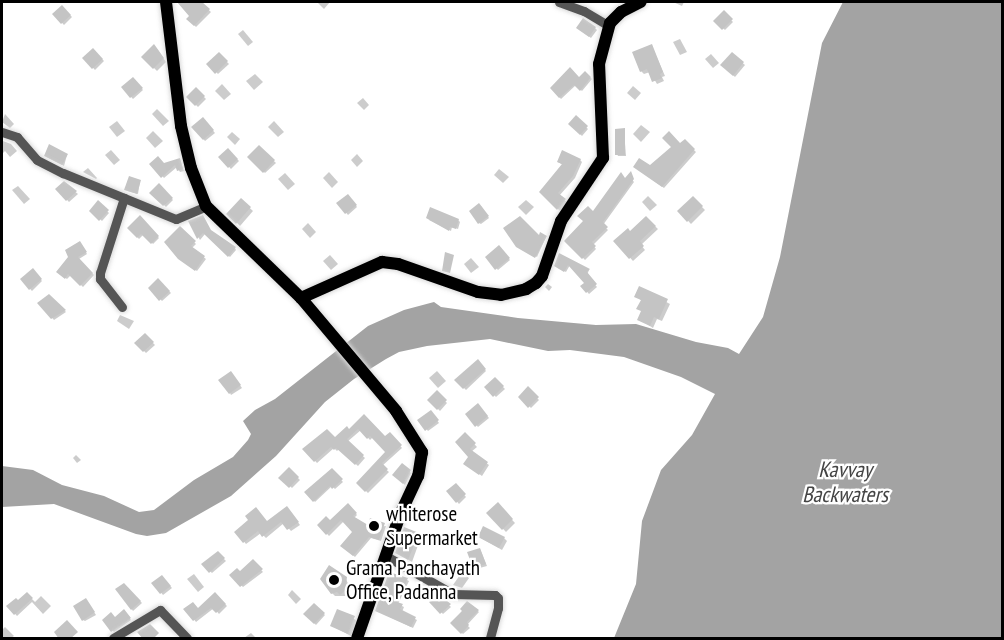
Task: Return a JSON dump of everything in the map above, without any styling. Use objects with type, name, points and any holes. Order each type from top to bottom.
[{"type":"main road","points":[[166,2],[180,126],[191,168],[206,206],[301,298],[396,411],[422,452],[422,463],[357,639]]},
{"type":"main road","points":[[301,298],[382,262],[398,264],[490,294],[515,293],[537,283],[561,221],[603,158],[599,64],[609,26],[621,12],[641,2]]},
{"type":"street","points":[[559,2],[584,11],[609,26]]},
{"type":"street","points":[[2,132],[23,142],[37,160],[176,219],[206,206]]},
{"type":"street","points":[[122,307],[100,279],[100,273],[124,198]]},
{"type":"street","points":[[386,556],[453,594],[495,595],[498,598],[498,608],[490,639]]},
{"type":"street","points":[[113,639],[160,610],[187,639]]},
{"type":"water","name":"Kavvay Backwaters","points":[[843,2],[1002,2],[1002,638],[614,638],[636,584],[642,521],[661,470],[692,435],[715,394],[681,377],[624,357],[570,350],[548,351],[490,339],[427,346],[399,352],[386,359],[354,379],[325,402],[276,456],[231,496],[166,533],[147,536],[136,534],[54,504],[2,507],[2,466],[33,470],[62,485],[104,496],[139,512],[154,510],[194,480],[233,457],[251,434],[243,421],[255,410],[275,399],[368,326],[404,310],[434,302],[441,307],[518,318],[596,325],[636,324],[696,342],[728,348],[739,354],[763,317],[780,257],[822,43]]},
{"type":"building","points":[[177,2],[202,2],[210,9],[194,26],[186,19],[189,16]]},
{"type":"building","points":[[62,5],[71,15],[61,24],[52,14]]},
{"type":"building","points":[[724,10],[733,19],[722,30],[713,21]]},
{"type":"building","points":[[583,18],[596,27],[589,37],[576,28]]},
{"type":"building","points":[[154,44],[164,58],[153,69],[141,57]]},
{"type":"building","points":[[652,44],[663,72],[660,74],[662,78],[652,82],[647,69],[640,72],[632,52]]},
{"type":"building","points":[[93,48],[103,59],[92,69],[82,58]]},
{"type":"building","points":[[219,52],[228,61],[215,74],[206,64]]},
{"type":"building","points":[[732,52],[744,62],[733,76],[720,65]]},
{"type":"building","points":[[570,67],[579,77],[585,71],[591,77],[580,91],[574,85],[559,98],[550,88]]},
{"type":"building","points":[[133,77],[143,88],[130,98],[121,87]]},
{"type":"building","points":[[196,87],[205,96],[195,106],[186,97]]},
{"type":"building","points":[[576,115],[588,126],[580,135],[568,124]]},
{"type":"building","points":[[203,117],[214,130],[203,140],[191,127]]},
{"type":"building","points":[[625,128],[625,155],[615,155],[615,129]]},
{"type":"building","points":[[669,131],[680,143],[685,139],[695,149],[662,187],[633,167],[639,158],[650,165],[671,147],[662,138]]},
{"type":"building","points":[[49,144],[68,154],[62,165],[44,156]]},
{"type":"building","points":[[259,145],[275,160],[263,173],[247,157]]},
{"type":"building","points":[[228,148],[238,159],[228,168],[218,157]]},
{"type":"building","points":[[562,150],[581,159],[573,176],[558,193],[566,199],[557,210],[539,192],[562,164],[557,162]]},
{"type":"building","points":[[158,156],[164,163],[180,158],[183,169],[177,171],[175,165],[161,178],[149,164]]},
{"type":"building","points":[[631,171],[634,179],[603,222],[608,227],[592,242],[596,246],[582,259],[564,241],[583,221],[577,216],[588,206],[593,211],[621,172],[625,178]]},
{"type":"building","points":[[129,176],[141,180],[137,194],[124,190]]},
{"type":"building","points":[[64,181],[77,191],[66,201],[55,189]]},
{"type":"building","points":[[159,183],[173,198],[163,206],[149,193]]},
{"type":"building","points":[[348,194],[357,205],[345,214],[336,203]]},
{"type":"building","points":[[693,196],[703,206],[687,222],[677,211]]},
{"type":"building","points":[[241,198],[251,207],[236,224],[226,214]]},
{"type":"building","points":[[98,200],[109,210],[99,221],[89,211]]},
{"type":"building","points":[[479,203],[489,216],[478,224],[469,211]]},
{"type":"building","points":[[430,207],[459,219],[456,229],[450,227],[449,231],[426,218]]},
{"type":"building","points":[[140,215],[159,236],[151,244],[141,234],[137,238],[127,228]]},
{"type":"building","points":[[203,215],[211,230],[236,247],[228,257],[203,233],[197,239],[188,221]]},
{"type":"building","points":[[520,216],[539,235],[540,232],[547,236],[535,258],[516,247],[503,228]]},
{"type":"building","points":[[646,216],[656,226],[640,241],[644,246],[629,259],[613,241],[628,228],[630,231]]},
{"type":"building","points":[[180,226],[196,241],[191,246],[205,256],[195,271],[178,259],[164,242]]},
{"type":"building","points":[[80,241],[87,252],[78,257],[93,273],[80,286],[68,274],[65,279],[56,272],[68,257],[65,250]]},
{"type":"building","points":[[499,245],[510,258],[495,270],[485,257]]},
{"type":"building","points":[[445,252],[454,255],[450,273],[442,271]]},
{"type":"building","points":[[559,253],[590,269],[587,272],[597,284],[586,293],[580,286],[584,283],[568,265],[564,272],[554,266]]},
{"type":"building","points":[[33,268],[42,279],[29,290],[20,279]]},
{"type":"building","points":[[158,278],[170,291],[159,301],[148,288]]},
{"type":"building","points":[[639,286],[668,299],[659,319],[654,317],[650,326],[637,320],[641,311],[636,309],[641,300],[634,297]]},
{"type":"building","points":[[49,294],[66,310],[51,319],[37,303]]},
{"type":"building","points":[[145,333],[154,342],[143,352],[134,343]]},
{"type":"building","points":[[478,359],[486,369],[463,389],[454,380]]},
{"type":"building","points":[[231,371],[241,385],[229,394],[218,380]]},
{"type":"building","points":[[495,377],[504,386],[493,397],[484,387]]},
{"type":"building","points":[[528,386],[539,397],[528,408],[518,397]]},
{"type":"building","points":[[437,390],[447,400],[437,410],[427,400]]},
{"type":"building","points":[[478,403],[488,416],[475,427],[465,414]]},
{"type":"building","points":[[431,410],[439,420],[425,431],[417,420]]},
{"type":"building","points":[[364,414],[385,436],[390,432],[402,445],[382,463],[388,469],[365,492],[356,483],[385,452],[370,436],[367,439],[358,429],[347,439],[364,455],[355,465],[336,448],[334,450],[331,447],[314,462],[302,449],[327,429],[335,437],[347,426],[349,429]]},
{"type":"building","points":[[465,432],[476,443],[470,449],[488,462],[479,475],[463,464],[468,457],[455,442]]},
{"type":"building","points":[[402,463],[411,470],[403,484],[392,475]]},
{"type":"building","points":[[289,467],[299,477],[289,488],[278,478]]},
{"type":"building","points":[[332,468],[343,479],[332,489],[330,486],[313,502],[304,492]]},
{"type":"building","points":[[456,483],[466,494],[456,503],[446,491]]},
{"type":"building","points":[[498,502],[513,519],[502,530],[486,513]]},
{"type":"building","points":[[348,503],[357,513],[353,516],[368,525],[370,518],[385,523],[379,540],[369,537],[353,556],[340,546],[352,532],[341,520],[326,535],[317,525],[326,516],[330,520]]},
{"type":"building","points":[[287,506],[299,522],[287,530],[281,522],[262,537],[258,531],[243,543],[234,532],[248,520],[245,516],[256,507],[267,521]]},
{"type":"building","points":[[483,526],[505,537],[499,548],[478,537]]},
{"type":"building","points":[[404,527],[419,533],[408,560],[395,553]]},
{"type":"building","points":[[480,548],[486,564],[473,568],[467,552]]},
{"type":"building","points":[[218,551],[225,558],[209,573],[201,564]]},
{"type":"building","points":[[253,559],[263,569],[240,587],[229,575],[237,568],[240,571]]},
{"type":"building","name":"Grama Panchayath Office, Padanna","points":[[329,565],[347,577],[346,584],[349,587],[340,595],[337,592],[331,594],[320,579]]},
{"type":"building","points":[[389,572],[408,578],[397,602],[403,604],[400,609],[416,617],[411,627],[375,611]]},
{"type":"building","points":[[162,575],[171,586],[160,594],[151,583]]},
{"type":"building","points":[[124,583],[141,601],[131,610],[115,589]]},
{"type":"building","points":[[27,592],[33,598],[14,615],[6,606]]},
{"type":"building","points":[[215,592],[226,604],[216,613],[211,608],[193,621],[183,609],[193,602],[198,608]]},
{"type":"building","points":[[438,594],[451,604],[440,614],[429,602]]},
{"type":"building","points":[[86,598],[95,612],[82,621],[73,606]]},
{"type":"building","points":[[467,601],[479,610],[467,622],[469,625],[461,634],[450,623],[462,611],[460,609]]},
{"type":"building","points":[[314,603],[325,613],[314,624],[303,614]]},
{"type":"building","points":[[124,609],[131,618],[111,632],[102,620],[111,612],[115,617]]},
{"type":"building","points":[[337,609],[355,616],[348,634],[330,626]]},
{"type":"building","points":[[67,620],[78,632],[70,639],[59,639],[54,632]]},
{"type":"building","points":[[150,624],[159,633],[153,639],[143,639],[137,632]]},
{"type":"place","name":"whiterose Supermarket","points":[[374,526]]},
{"type":"place","name":"Grama Panchayath Office, Padanna","points":[[334,580]]}]
